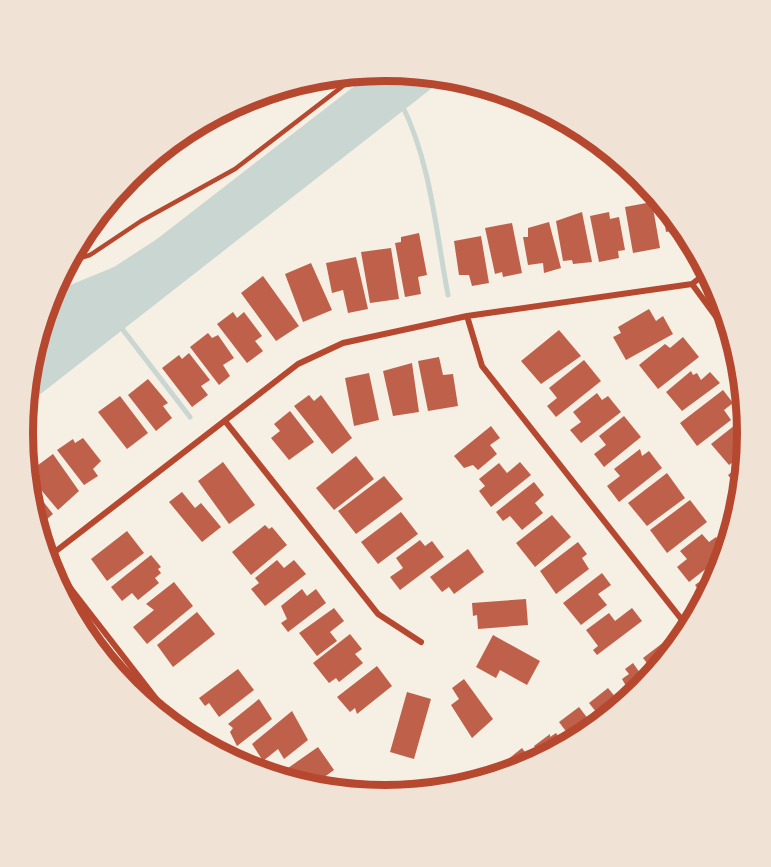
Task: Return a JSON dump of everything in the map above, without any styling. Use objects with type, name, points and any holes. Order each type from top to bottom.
[{"type":"street","points":[[54,553],[298,364],[343,342],[467,316],[692,284],[701,277]]},
{"type":"street","points":[[692,284],[719,321]]},
{"type":"street","points":[[467,316],[482,366],[684,622]]},
{"type":"street","points":[[225,421],[378,614],[421,642]]},
{"type":"street","points":[[66,583],[161,705]]},
{"type":"lane","points":[[79,258],[90,255],[141,221],[235,169],[346,83]]},
{"type":"shaded area","points":[[386,81],[436,85],[35,398],[45,342],[65,287],[114,267],[157,239],[359,82]]},
{"type":"building","points":[[652,202],[660,248],[633,253],[625,207]]},
{"type":"building","points":[[582,212],[592,262],[573,264],[572,260],[563,261],[556,221]]},
{"type":"building","points":[[609,212],[610,219],[619,217],[625,250],[618,251],[619,258],[599,262],[590,216]]},
{"type":"building","points":[[664,217],[674,231],[666,232]]},
{"type":"building","points":[[549,222],[561,268],[544,273],[543,263],[528,265],[523,237],[528,237],[528,228]]},
{"type":"building","points":[[512,223],[522,273],[503,277],[502,272],[495,274],[485,228]]},
{"type":"building","points":[[419,233],[427,275],[418,277],[421,294],[405,297],[395,243],[401,242],[401,237]]},
{"type":"building","points":[[481,236],[489,283],[472,286],[469,275],[459,275],[454,241]]},
{"type":"building","points":[[391,248],[399,299],[370,303],[361,252]]},
{"type":"building","points":[[356,257],[368,309],[348,313],[343,290],[332,293],[326,263]]},
{"type":"building","points":[[311,263],[332,310],[303,322],[285,274]]},
{"type":"building","points":[[263,276],[299,326],[276,341],[241,293]]},
{"type":"building","points":[[649,309],[656,321],[663,316],[673,334],[626,360],[613,337],[621,333],[618,327]]},
{"type":"building","points":[[233,312],[237,318],[244,312],[262,336],[255,341],[263,351],[247,363],[217,324]]},
{"type":"building","points":[[559,330],[581,356],[541,384],[521,361]]},
{"type":"building","points":[[208,333],[212,338],[218,335],[234,358],[223,365],[230,376],[219,385],[190,347]]},
{"type":"building","points":[[683,337],[699,357],[658,389],[639,365],[665,344],[670,348]]},
{"type":"building","points":[[189,353],[210,380],[201,386],[208,395],[192,407],[162,368],[179,355],[182,359]]},
{"type":"building","points":[[439,357],[443,375],[453,374],[458,406],[428,411],[418,361]]},
{"type":"building","points":[[584,360],[601,381],[556,417],[547,406],[557,398],[549,388]]},
{"type":"building","points":[[412,363],[419,412],[393,416],[383,371]]},
{"type":"building","points":[[691,371],[693,375],[697,373],[701,380],[710,372],[720,383],[682,411],[666,392]]},
{"type":"building","points":[[369,373],[379,420],[354,426],[345,378]]},
{"type":"building","points":[[148,379],[168,403],[163,406],[172,418],[156,431],[128,395]]},
{"type":"building","points":[[723,390],[733,403],[724,410],[731,420],[697,446],[680,423]]},
{"type":"building","points":[[597,393],[602,400],[608,396],[621,412],[581,443],[570,430],[581,422],[573,412]]},
{"type":"building","points":[[309,395],[314,401],[321,395],[352,438],[332,454],[294,406]]},
{"type":"building","points":[[120,396],[148,433],[127,449],[98,412]]},
{"type":"building","points":[[290,411],[314,442],[289,460],[271,438],[280,431],[274,424]]},
{"type":"building","points":[[624,416],[641,437],[604,467],[594,454],[606,445],[599,436]]},
{"type":"building","points":[[735,425],[738,428],[737,459],[729,465],[711,444]]},
{"type":"building","points":[[491,426],[500,438],[490,445],[497,454],[478,470],[473,465],[464,468],[454,456]]},
{"type":"building","points":[[83,438],[101,461],[93,469],[98,476],[84,485],[57,450],[73,439],[75,443]]},
{"type":"building","points":[[640,449],[642,456],[649,451],[662,468],[619,502],[607,486],[620,476],[614,469]]},
{"type":"building","points":[[53,454],[79,491],[58,510],[37,485],[35,467]]},
{"type":"building","points":[[356,456],[374,479],[334,510],[316,488]]},
{"type":"building","points":[[223,462],[255,505],[229,524],[198,481]]},
{"type":"building","points":[[520,462],[531,475],[491,507],[479,491],[485,486],[479,479],[499,463],[507,473]]},
{"type":"building","points":[[736,469],[734,483],[728,475]]},
{"type":"building","points":[[667,473],[685,498],[647,526],[628,503]]},
{"type":"building","points":[[384,476],[403,499],[356,534],[338,511]]},
{"type":"building","points":[[534,482],[544,495],[535,503],[543,513],[522,530],[510,516],[503,521],[496,512]]},
{"type":"building","points":[[182,492],[195,508],[201,503],[221,527],[202,542],[169,502]]},
{"type":"building","points":[[39,496],[53,514],[44,521]]},
{"type":"building","points":[[690,500],[707,522],[667,553],[650,530]]},
{"type":"building","points":[[401,512],[418,534],[378,564],[361,542]]},
{"type":"building","points":[[552,515],[571,537],[535,567],[516,543]]},
{"type":"building","points":[[265,525],[269,529],[272,527],[287,545],[251,575],[232,552]]},
{"type":"building","points":[[127,531],[144,553],[107,581],[91,559]]},
{"type":"building","points":[[702,534],[709,542],[716,537],[720,542],[713,564],[689,582],[677,567],[687,559],[680,551]]},
{"type":"building","points":[[420,540],[425,546],[432,541],[444,557],[400,590],[390,577],[403,568],[396,558]]},
{"type":"building","points":[[578,542],[587,554],[582,558],[589,569],[556,594],[540,571]]},
{"type":"building","points":[[468,549],[484,572],[454,594],[449,587],[442,592],[430,577]]},
{"type":"building","points":[[151,555],[161,567],[158,569],[161,573],[155,578],[159,583],[138,600],[132,593],[122,601],[111,587]]},
{"type":"building","points":[[277,560],[284,568],[294,560],[306,574],[265,606],[251,589],[259,583],[255,578]]},
{"type":"building","points":[[602,573],[611,585],[598,594],[607,605],[581,625],[563,603]]},
{"type":"building","points":[[708,576],[700,592],[695,585]]},
{"type":"building","points":[[174,582],[193,606],[147,644],[133,627],[154,610],[146,604]]},
{"type":"building","points":[[302,589],[307,596],[316,589],[326,603],[288,632],[281,623],[287,619],[281,606]]},
{"type":"building","points":[[526,599],[528,625],[478,629],[477,615],[473,616],[472,603]]},
{"type":"building","points":[[334,608],[344,621],[330,632],[337,641],[317,656],[299,633]]},
{"type":"building","points":[[632,608],[642,621],[597,655],[593,650],[598,646],[586,630],[609,613],[615,621]]},
{"type":"building","points":[[197,612],[215,634],[173,667],[157,645]]},
{"type":"building","points":[[350,634],[362,649],[355,654],[363,663],[339,682],[336,678],[329,683],[313,663]]},
{"type":"building","points":[[493,635],[540,661],[527,685],[500,670],[496,678],[476,667]]},
{"type":"building","points":[[664,642],[667,645],[650,667],[643,658]]},
{"type":"building","points":[[633,663],[642,676],[624,693],[621,689],[626,686],[622,679],[629,674],[625,669]]},
{"type":"building","points":[[377,666],[392,686],[357,714],[355,708],[350,712],[337,697]]},
{"type":"building","points":[[238,669],[254,690],[219,717],[209,703],[205,706],[199,698]]},
{"type":"building","points":[[464,679],[493,719],[472,738],[451,705],[459,699],[452,688]]},
{"type":"building","points":[[608,688],[617,700],[598,714],[589,703]]},
{"type":"building","points":[[407,692],[431,699],[414,759],[390,752]]},
{"type":"building","points":[[259,699],[272,719],[237,746],[230,732],[233,728],[228,724]]},
{"type":"building","points":[[579,707],[590,721],[569,735],[559,722]]},
{"type":"building","points":[[292,711],[308,740],[284,759],[278,749],[263,761],[252,744]]},
{"type":"building","points":[[556,733],[561,740],[538,751],[534,746],[550,734],[550,737]]},
{"type":"building","points":[[318,747],[334,770],[321,780],[284,771]]},
{"type":"building","points":[[522,748],[528,756],[502,766]]},
{"type":"waterway","points":[[402,105],[412,127],[426,174],[448,295]]},
{"type":"waterway","points":[[120,326],[190,417]]}]
